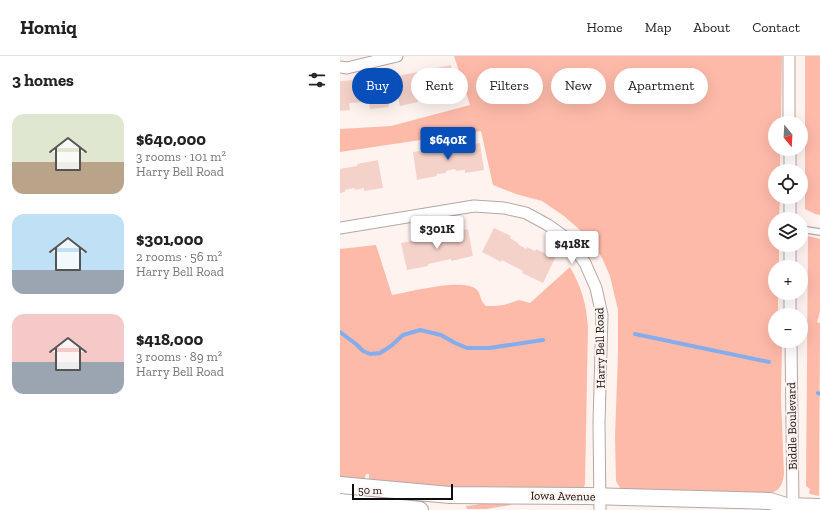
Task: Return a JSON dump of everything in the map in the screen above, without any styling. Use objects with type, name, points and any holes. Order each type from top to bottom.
[{"type":"street","points":[[340,67],[347,68],[397,56]]},
{"type":"street","points":[[789,56],[789,116]]},
{"type":"street","name":"Harry Bell Road","points":[[340,228],[474,206],[504,208],[526,213],[548,225],[569,240],[585,263],[596,288],[602,314],[599,423],[600,503]]},
{"type":"street","name":"Biddle Boulevard","points":[[787,508],[790,348]]},
{"type":"street","name":"Iowa Avenue","points":[[340,485],[450,494],[600,503],[770,501],[787,508],[820,507]]},
{"type":"street","points":[[378,508],[379,488]]},
{"type":"street","points":[[340,502],[378,508],[420,510]]},
{"type":"lane","points":[[808,230],[820,232]]},
{"type":"shaded area","points":[[454,56],[782,56],[781,116],[768,116],[768,156],[780,156],[780,164],[768,164],[768,204],[780,204],[779,212],[768,212],[768,252],[779,252],[779,260],[768,260],[768,300],[778,300],[778,308],[768,308],[768,348],[782,348],[781,399],[784,474],[782,483],[778,489],[763,496],[627,491],[620,488],[616,481],[615,437],[618,310],[610,276],[602,258],[591,240],[564,216],[542,201],[516,194],[493,185],[481,131],[340,152],[340,129],[391,126],[470,105],[468,99],[468,68],[458,68]]},
{"type":"shaded area","points":[[805,56],[820,56],[820,215],[805,209],[805,204],[808,204],[808,164],[805,164],[805,156],[808,156],[808,116],[805,116]]},
{"type":"shaded area","points":[[808,236],[820,239],[820,312],[817,322],[820,323],[819,496],[810,494],[810,489],[806,486]]},
{"type":"shaded area","points":[[376,245],[392,295],[448,285],[469,286],[477,290],[482,302],[486,306],[504,305],[519,300],[530,303],[570,267],[583,296],[588,327],[584,488],[518,493],[369,482],[369,474],[366,474],[364,481],[340,479],[340,249]]},
{"type":"shaded area","points":[[489,502],[511,503],[511,505],[486,509],[467,509],[466,506],[475,505]]},
{"type":"building","points":[[451,65],[452,68],[436,68]]},
{"type":"building","points":[[411,73],[411,104],[400,106],[400,104],[403,104],[403,75]]},
{"type":"building","points":[[352,80],[352,103],[349,103],[350,110],[340,111],[340,81]]},
{"type":"building","points":[[369,104],[389,104],[389,107],[370,109]]},
{"type":"building","points":[[480,143],[484,170],[465,173],[465,170],[456,171],[455,169],[446,171],[446,173],[437,174],[437,176],[417,180],[413,152],[435,149],[436,151]]},
{"type":"building","points":[[378,160],[383,188],[364,191],[364,188],[355,190],[354,188],[340,193],[340,169]]},
{"type":"building","points":[[494,228],[511,236],[510,238],[526,249],[527,247],[535,251],[536,249],[555,258],[543,283],[522,273],[523,271],[502,260],[501,262],[482,252]]},
{"type":"building","points":[[468,229],[473,256],[451,261],[451,259],[428,264],[428,266],[407,270],[401,243],[420,239],[420,242],[440,240],[439,238],[448,236],[447,234]]},
{"type":"waterway","points":[[340,332],[363,351],[370,354],[380,353],[391,346],[403,335],[420,330],[441,335],[467,348],[489,348],[543,340]]},
{"type":"waterway","points":[[635,334],[769,362]]}]
